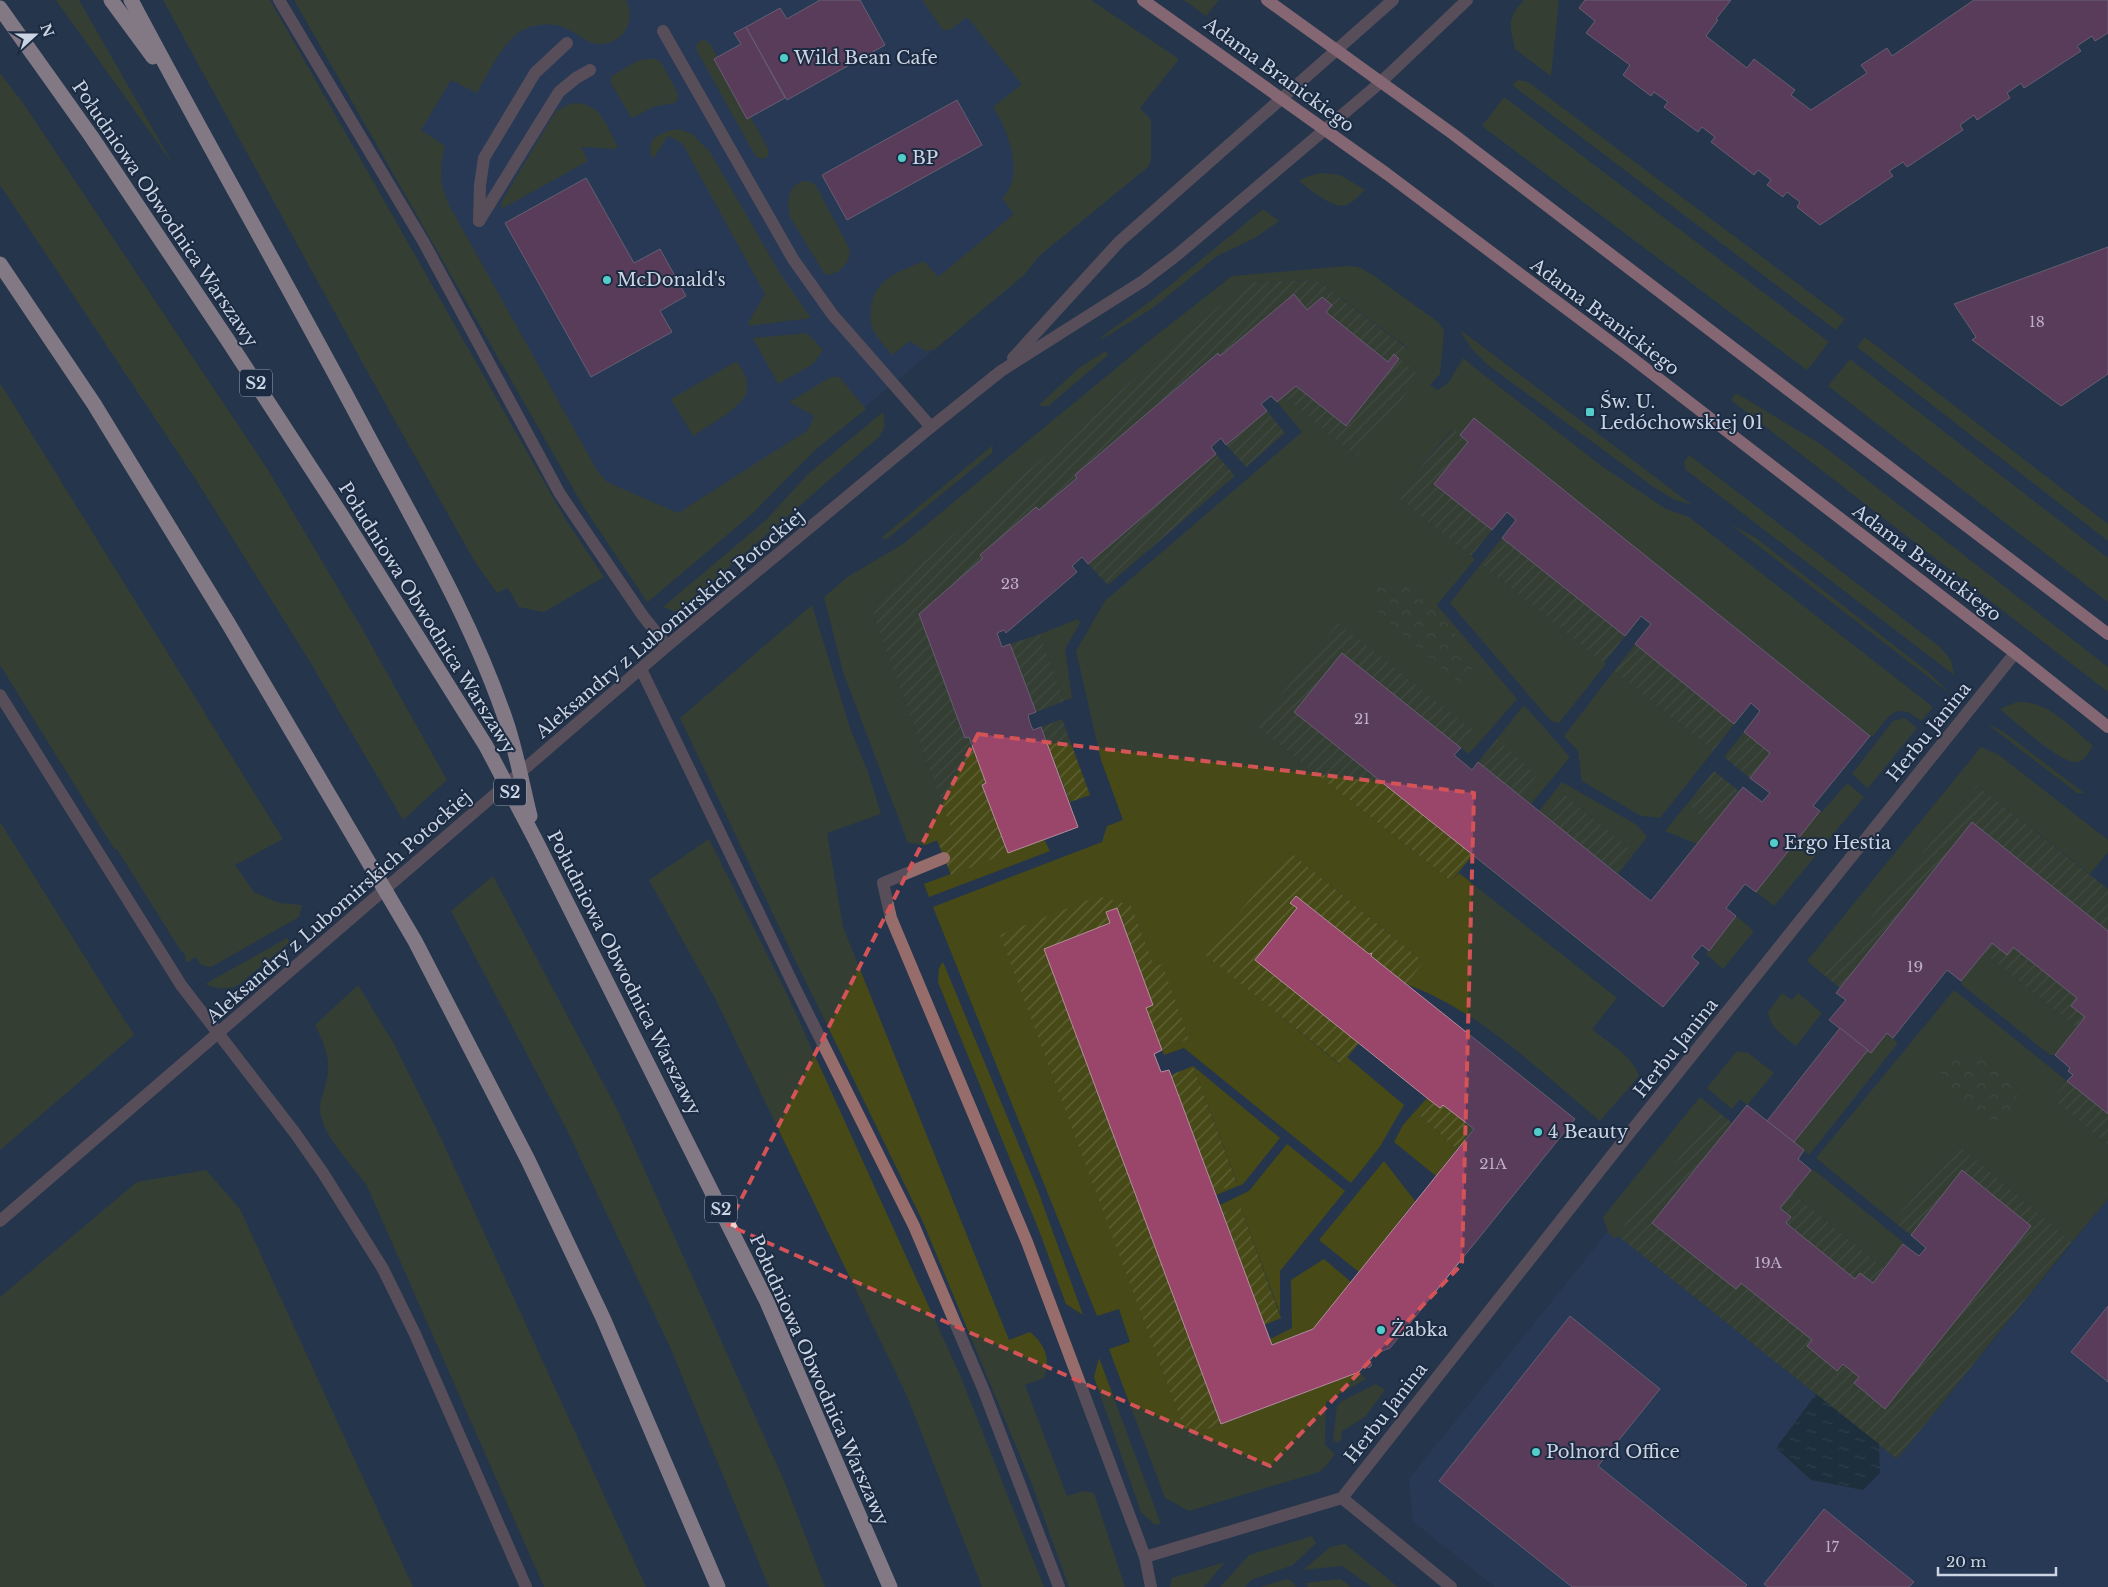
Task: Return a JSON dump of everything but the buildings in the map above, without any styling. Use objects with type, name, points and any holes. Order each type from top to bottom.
[{"type":"highway","points":[[111,0],[184,100]]},
{"type":"highway","points":[[131,0],[184,100],[283,276],[445,580],[480,656],[508,728],[535,839]]},
{"type":"highway","name":"Południowa Obwodnica Warszawy","points":[[0,8],[91,136],[233,347],[344,519],[486,746],[535,839],[767,1302],[890,1587]]},
{"type":"highway","points":[[0,264],[94,404],[228,623],[415,941],[528,1160],[603,1318],[718,1587]]},
{"type":"main road","name":"Adama Branickiego","points":[[1144,0],[1325,130],[1628,356],[2015,653],[2108,728]]},
{"type":"main road","points":[[1267,0],[1479,154],[2108,634]]},
{"type":"street","points":[[279,0],[422,241],[560,494],[643,616],[667,646]]},
{"type":"street","name":"Aleksandry z Lubomirskich Potockiej","points":[[1001,371],[1119,242],[1393,0]]},
{"type":"street","name":"Aleksandry z Lubomirskich Potockiej","points":[[0,1221],[667,646],[1001,371],[1143,281],[1177,255],[1381,82],[1467,0]]},
{"type":"street","points":[[663,31],[793,260],[832,314],[931,427]]},
{"type":"street","points":[[567,43],[535,74],[484,158],[480,184],[479,221],[559,92],[576,78],[590,70]]},
{"type":"street","name":"Herbu Janina","points":[[1342,1498],[1620,1145],[2015,653]]},
{"type":"street","points":[[641,669],[796,990],[914,1226],[984,1392],[1059,1587]]},
{"type":"street","points":[[0,695],[181,985],[295,1133],[323,1173],[383,1269],[414,1334],[526,1587]]},
{"type":"street","points":[[944,858],[883,882],[891,918],[1027,1242],[1145,1557],[1151,1587]]},
{"type":"street","points":[[1145,1557],[1342,1498],[1452,1587]]},
{"type":"highlighted area","points":[[978,734],[1474,793],[1462,1264],[1270,1466],[728,1225]]},
{"type":"shaded area","points":[[495,0],[955,0],[1146,113],[1151,120],[1151,160],[1148,167],[1039,256],[1024,275],[861,410],[651,591],[362,66]]},
{"type":"shaded area","points":[[2108,1199],[2108,1587],[1495,1587],[1413,1521],[1409,1479],[1610,1229],[1897,1459]]},
{"type":"green space","points":[[56,0],[79,0],[174,166]]},
{"type":"green space","points":[[163,0],[270,0],[564,517],[604,577],[544,612],[519,607],[508,588],[497,593],[475,562],[367,371]]},
{"type":"green space","points":[[294,0],[626,0],[630,17],[628,25],[618,38],[611,42],[603,44],[593,43],[570,30],[553,25],[536,26],[525,29],[517,34],[503,48],[477,93],[451,80],[421,130],[445,146],[441,176],[449,205],[598,472],[607,482],[678,513],[808,430],[814,416],[789,402],[831,377],[839,377],[866,409],[815,450],[753,513],[648,602],[583,506]]},
{"type":"green space","points":[[922,0],[1091,0],[1179,59],[1140,108],[1151,120],[1151,160],[1148,167],[1039,256],[1024,275],[934,350],[925,351],[910,341],[892,355],[873,330],[870,316],[873,297],[883,282],[898,272],[924,261],[938,277],[1014,214],[1002,198],[1009,188],[1013,177],[1012,153],[1009,140],[993,107],[1022,84],[967,17],[950,30],[943,30]]},
{"type":"green space","points":[[1184,0],[1219,0],[1206,16]]},
{"type":"green space","points":[[1524,0],[1559,0],[1551,76],[1515,49],[1511,23],[1514,13]]},
{"type":"green space","points":[[702,40],[711,45],[767,147],[767,157],[763,159],[756,157],[697,51],[696,44]]},
{"type":"green space","points":[[656,59],[661,62],[678,94],[677,100],[675,103],[655,106],[632,118],[610,82],[612,76],[637,61]]},
{"type":"green space","points":[[0,73],[23,103],[268,470],[364,632],[447,780],[403,820],[309,660],[198,483],[0,185]]},
{"type":"green space","points":[[1518,80],[1528,82],[1845,319],[1836,330],[1512,85]]},
{"type":"green space","points":[[1504,97],[1829,342],[1807,370],[1482,126]]},
{"type":"green space","points":[[572,103],[590,106],[596,111],[606,123],[618,147],[616,149],[581,147],[588,161],[501,209],[502,201],[556,111]]},
{"type":"green space","points":[[679,129],[692,134],[710,152],[781,275],[811,318],[748,326],[765,294],[682,143],[668,136],[653,159],[650,152],[652,141],[656,137]]},
{"type":"green space","points":[[1322,173],[1340,175],[1365,190],[1349,204],[1334,204],[1299,181]]},
{"type":"green space","points":[[807,181],[815,184],[849,248],[847,262],[833,274],[828,275],[824,273],[790,217],[789,200],[792,189],[795,185]]},
{"type":"green space","points":[[1263,209],[1279,221],[1255,238],[1217,256],[1153,308],[1102,339],[1100,338],[1153,299]]},
{"type":"green space","points":[[1348,266],[1358,267],[1370,273],[1438,322],[1444,331],[1440,374],[1430,385],[1438,390],[1449,382],[1463,358],[1603,467],[1666,509],[1689,517],[1933,707],[1921,721],[1905,711],[1893,713],[1872,737],[1474,418],[1460,435],[1452,429],[1396,496],[1475,559],[1437,605],[1517,699],[1469,754],[1461,748],[1473,730],[1256,726],[1451,881],[1459,873],[1617,998],[1592,1029],[1626,1056],[1639,1076],[1600,1121],[1485,1026],[1434,996],[1406,984],[1424,962],[1290,852],[1205,954],[1340,1065],[1347,1057],[1404,1105],[1379,1148],[1351,1183],[1184,1048],[1164,1055],[1162,1050],[1189,1039],[1161,964],[1154,967],[1131,905],[1001,935],[1187,1437],[1359,1372],[1366,1379],[1326,1402],[1325,1445],[1335,1454],[1319,1472],[1189,1511],[1165,1498],[1109,1349],[1130,1342],[1119,1309],[1097,1316],[933,907],[1102,842],[1107,826],[1123,820],[1101,760],[1076,651],[1105,601],[1302,432],[1277,402],[1284,396],[1356,457],[1399,359],[1408,348],[1317,280],[1247,282],[870,606],[953,834],[925,845],[908,843],[843,672],[824,597],[849,576],[903,544],[1149,341],[1232,276]]},
{"type":"green space","points":[[1317,280],[1408,349],[1400,359],[1420,376],[1356,457],[1284,396],[1296,386],[1346,426],[1399,359],[1394,355],[1388,362],[1326,312],[1332,305],[1322,297],[1307,310],[1220,356],[1217,353],[1075,475],[1077,478],[1039,510],[1036,508],[980,555],[983,558],[919,614],[965,738],[969,737],[986,783],[982,785],[1008,853],[951,875],[937,840],[953,834],[870,606],[1247,282]]},
{"type":"green space","points":[[1460,330],[1692,505],[1675,500],[1652,486],[1488,365],[1471,348]]},
{"type":"green space","points":[[807,333],[823,350],[813,364],[778,384],[753,338]]},
{"type":"green space","points":[[1865,337],[2108,524],[2108,541],[1857,347]]},
{"type":"green space","points":[[1106,351],[1108,355],[1052,403],[1048,406],[1038,406],[1080,367]]},
{"type":"green space","points":[[1850,359],[2108,558],[2108,602],[1828,386]]},
{"type":"green space","points":[[737,361],[747,383],[747,391],[744,397],[732,410],[693,436],[671,399]]},
{"type":"green space","points":[[0,383],[283,839],[235,865],[254,892],[279,903],[302,905],[299,917],[211,967],[201,965],[196,957],[186,963],[184,953],[117,849],[115,850],[0,665]]},
{"type":"green space","points":[[1736,393],[1822,445],[2108,667],[2108,692],[1731,400]]},
{"type":"green space","points":[[1267,411],[1285,433],[1246,467],[1226,445]]},
{"type":"green space","points":[[883,412],[885,426],[879,437],[677,612],[663,607],[765,521],[808,474]]},
{"type":"green space","points":[[1453,429],[1468,442],[1435,484],[1492,530],[1471,556],[1396,496]]},
{"type":"green space","points":[[993,445],[992,453],[887,539],[881,538]]},
{"type":"green space","points":[[1216,454],[1235,476],[1108,585],[1088,564]]},
{"type":"green space","points":[[1689,455],[1940,647],[1951,660],[1954,675],[1686,470],[1684,462]]},
{"type":"green space","points":[[1730,524],[1756,538],[1927,671],[1953,696]]},
{"type":"green space","points":[[1502,538],[1625,636],[1604,663],[1481,564]]},
{"type":"green space","points":[[1481,564],[1606,664],[1559,723],[1551,721],[1450,603]]},
{"type":"green space","points":[[1394,580],[1409,581],[1434,607],[1478,662],[1462,685],[1384,619],[1377,609],[1374,598],[1381,582]]},
{"type":"green space","points":[[812,605],[851,731],[868,772],[881,814],[827,833],[843,927],[1009,1340],[1030,1332],[1043,1347],[1047,1358],[1044,1378],[1025,1385],[1067,1496],[1083,1491],[1094,1493],[1125,1587],[1069,1587],[1031,1482],[923,1222],[680,718]]},
{"type":"green space","points":[[1078,619],[1080,623],[1065,649],[1072,698],[1064,701],[1040,634]]},
{"type":"green space","points":[[1338,623],[1474,731],[1461,748],[1295,712],[1473,855],[1451,881],[1256,726]]},
{"type":"green space","points":[[1040,634],[1064,701],[1036,712],[1010,644]]},
{"type":"green space","points":[[1635,644],[1734,724],[1713,751],[1614,671]]},
{"type":"green space","points":[[1614,671],[1713,751],[1660,818],[1641,816],[1582,781],[1578,751],[1564,736]]},
{"type":"green space","points":[[2017,702],[2028,703],[2049,710],[2093,746],[2082,760],[2077,762],[2060,757],[2000,709]]},
{"type":"green space","points":[[1524,705],[1570,757],[1531,804],[1521,796],[1497,739]]},
{"type":"green space","points":[[1905,718],[1917,728],[1868,788],[1852,774],[1893,721]]},
{"type":"green space","points":[[1062,719],[1090,795],[1070,802],[1041,727]]},
{"type":"green space","points":[[1986,723],[2004,732],[2084,793],[2077,793]]},
{"type":"green space","points":[[1744,732],[1770,753],[1750,778],[1724,757]]},
{"type":"green space","points":[[1497,739],[1537,775],[1521,796],[1478,762]]},
{"type":"green space","points":[[1981,747],[1999,755],[2108,840],[2108,852],[2090,874],[1977,785],[1824,975],[1807,961]]},
{"type":"green space","points":[[1714,771],[1739,791],[1712,826],[1687,804]]},
{"type":"green space","points":[[1562,782],[1637,825],[1647,837],[1618,874],[1616,872],[1633,851],[1564,794],[1546,817],[1539,811]]},
{"type":"green space","points":[[1847,783],[1864,797],[1774,906],[1756,892],[1820,811],[1822,812]]},
{"type":"green space","points":[[1977,785],[2108,889],[2108,931],[1972,822],[1840,988],[1824,975]]},
{"type":"green space","points":[[1564,794],[1633,851],[1616,872],[1546,817]]},
{"type":"green space","points":[[1687,804],[1712,826],[1697,844],[1665,831]]},
{"type":"green space","points":[[0,822],[134,1035],[0,1150]]},
{"type":"green space","points":[[709,839],[786,992],[960,1375],[1044,1587],[982,1587],[907,1396],[716,1000],[649,880]]},
{"type":"green space","points":[[1044,839],[1050,851],[929,897],[924,884]]},
{"type":"green space","points":[[1290,852],[1424,962],[1406,984],[1371,956],[1372,953],[1369,954],[1296,896],[1290,902],[1297,908],[1359,1043],[1341,1065],[1204,954]]},
{"type":"green space","points":[[493,876],[618,1111],[785,1483],[825,1587],[769,1587],[670,1347],[566,1128],[451,911]]},
{"type":"green space","points":[[1098,896],[1131,905],[1154,966],[1162,964],[1189,1039],[1162,1050],[1146,1008],[1153,1005],[1117,909],[1110,923],[1044,949],[1221,1424],[1187,1437],[1000,935]]},
{"type":"green space","points":[[1736,916],[1754,931],[1723,969],[1706,954]]},
{"type":"green space","points":[[287,938],[290,942],[237,986],[221,988],[205,984]]},
{"type":"green space","points":[[1992,943],[2007,954],[2013,947],[2077,998],[2071,1006],[2085,1017],[2077,1028],[1984,953]]},
{"type":"green space","points":[[1984,953],[2077,1028],[2055,1055],[2050,1055],[1962,985],[1961,981]]},
{"type":"green space","points":[[943,962],[1038,1191],[1083,1315],[1066,1304],[1040,1233],[938,982],[939,968]]},
{"type":"green space","points":[[358,985],[393,1042],[438,1132],[646,1587],[544,1587],[366,1184],[331,1138],[322,1119],[320,1106],[328,1075],[328,1060],[315,1025]]},
{"type":"green space","points":[[1954,990],[2067,1081],[2053,1099],[2108,1145],[2108,1199],[2072,1242],[1959,1145],[1893,1221],[1816,1158]]},
{"type":"green space","points":[[1782,993],[1792,1000],[1798,993],[1822,1013],[1796,1046],[1775,1028],[1768,1013]]},
{"type":"green space","points":[[1887,1033],[1898,1043],[1809,1155],[1794,1142],[1868,1050],[1871,1053]]},
{"type":"green space","points":[[1737,1051],[1748,1053],[1774,1073],[1747,1105],[1740,1099],[1732,1109],[1707,1088]]},
{"type":"green space","points":[[1975,1054],[2000,1068],[2017,1091],[2018,1104],[2015,1114],[2002,1122],[1975,1115],[1956,1100],[1944,1087],[1941,1073],[1948,1057]]},
{"type":"green space","points":[[1193,1066],[1280,1138],[1243,1184],[1216,1195],[1215,1192],[1237,1182]]},
{"type":"green space","points":[[1193,1066],[1237,1183],[1215,1192],[1171,1075]]},
{"type":"green space","points":[[2067,1081],[2108,1114],[2108,1145],[2053,1099]]},
{"type":"green space","points":[[1700,1097],[1717,1111],[1615,1239],[1608,1232],[1603,1217]]},
{"type":"green space","points":[[1427,1098],[1432,1102],[1420,1116],[1457,1149],[1436,1176],[1394,1142],[1403,1125]]},
{"type":"green space","points":[[1432,1102],[1440,1108],[1443,1105],[1474,1129],[1457,1149],[1420,1116]]},
{"type":"green space","points":[[1717,1111],[1732,1123],[1652,1223],[1736,1289],[1741,1283],[1812,1340],[1807,1346],[1837,1370],[1843,1364],[1859,1377],[1854,1384],[1885,1408],[2031,1226],[1962,1171],[1911,1235],[1893,1221],[1959,1145],[2072,1242],[1897,1459],[1617,1235]]},
{"type":"green space","points":[[1287,1144],[1345,1191],[1280,1271],[1280,1313],[1240,1206],[1223,1213],[1220,1205],[1249,1191]]},
{"type":"green space","points":[[1384,1161],[1415,1201],[1359,1272],[1319,1240]]},
{"type":"green space","points":[[206,1170],[240,1209],[413,1587],[0,1587],[0,1297],[137,1182]]},
{"type":"green space","points":[[1811,1170],[1814,1170],[1903,1242],[1884,1268],[1792,1193]]},
{"type":"green space","points":[[1792,1193],[1884,1268],[1873,1283],[1860,1273],[1855,1279],[1786,1223],[1791,1217],[1780,1208]]},
{"type":"green space","points":[[1240,1206],[1281,1318],[1264,1325],[1223,1213]]},
{"type":"green space","points":[[1324,1259],[1351,1282],[1313,1329],[1272,1345],[1270,1339],[1292,1328],[1291,1280]]},
{"type":"green space","points":[[1099,1358],[1161,1524],[1154,1524],[1141,1512],[1094,1377]]},
{"type":"green space","points":[[1376,1384],[1385,1390],[1365,1417],[1341,1432],[1342,1438],[1338,1443],[1333,1440],[1337,1406],[1342,1401]]},
{"type":"green space","points":[[1312,1536],[1316,1543],[1293,1565],[1251,1580],[1245,1587],[1220,1587],[1249,1555]]},
{"type":"green space","points":[[1345,1544],[1398,1587],[1372,1587],[1342,1566],[1303,1570],[1330,1547]]},
{"type":"green space","points":[[1225,1562],[1204,1587],[1170,1587],[1172,1578]]},
{"type":"green space","points":[[1286,1579],[1292,1581],[1296,1587],[1260,1587]]},
{"type":"green space","points":[[1341,1579],[1351,1587],[1308,1587],[1305,1583]]},
{"type":"water","points":[[1816,1394],[1879,1444],[1880,1473],[1863,1490],[1811,1480],[1776,1448]]},
{"type":"place","name":"Wild Bean Cafe","points":[[784,58]]},
{"type":"place","name":"BP","points":[[902,158]]},
{"type":"place","name":"McDonald's","points":[[607,280]]},
{"type":"place","name":"Św. U. Ledóchowskiej 01","points":[[1590,412]]},
{"type":"place","name":"Ergo Hestia","points":[[1774,843]]},
{"type":"place","name":"4 Beauty","points":[[1538,1132]]},
{"type":"place","name":"Żabka","points":[[1381,1330]]},
{"type":"place","name":"Polnord Office","points":[[1536,1452]]}]
